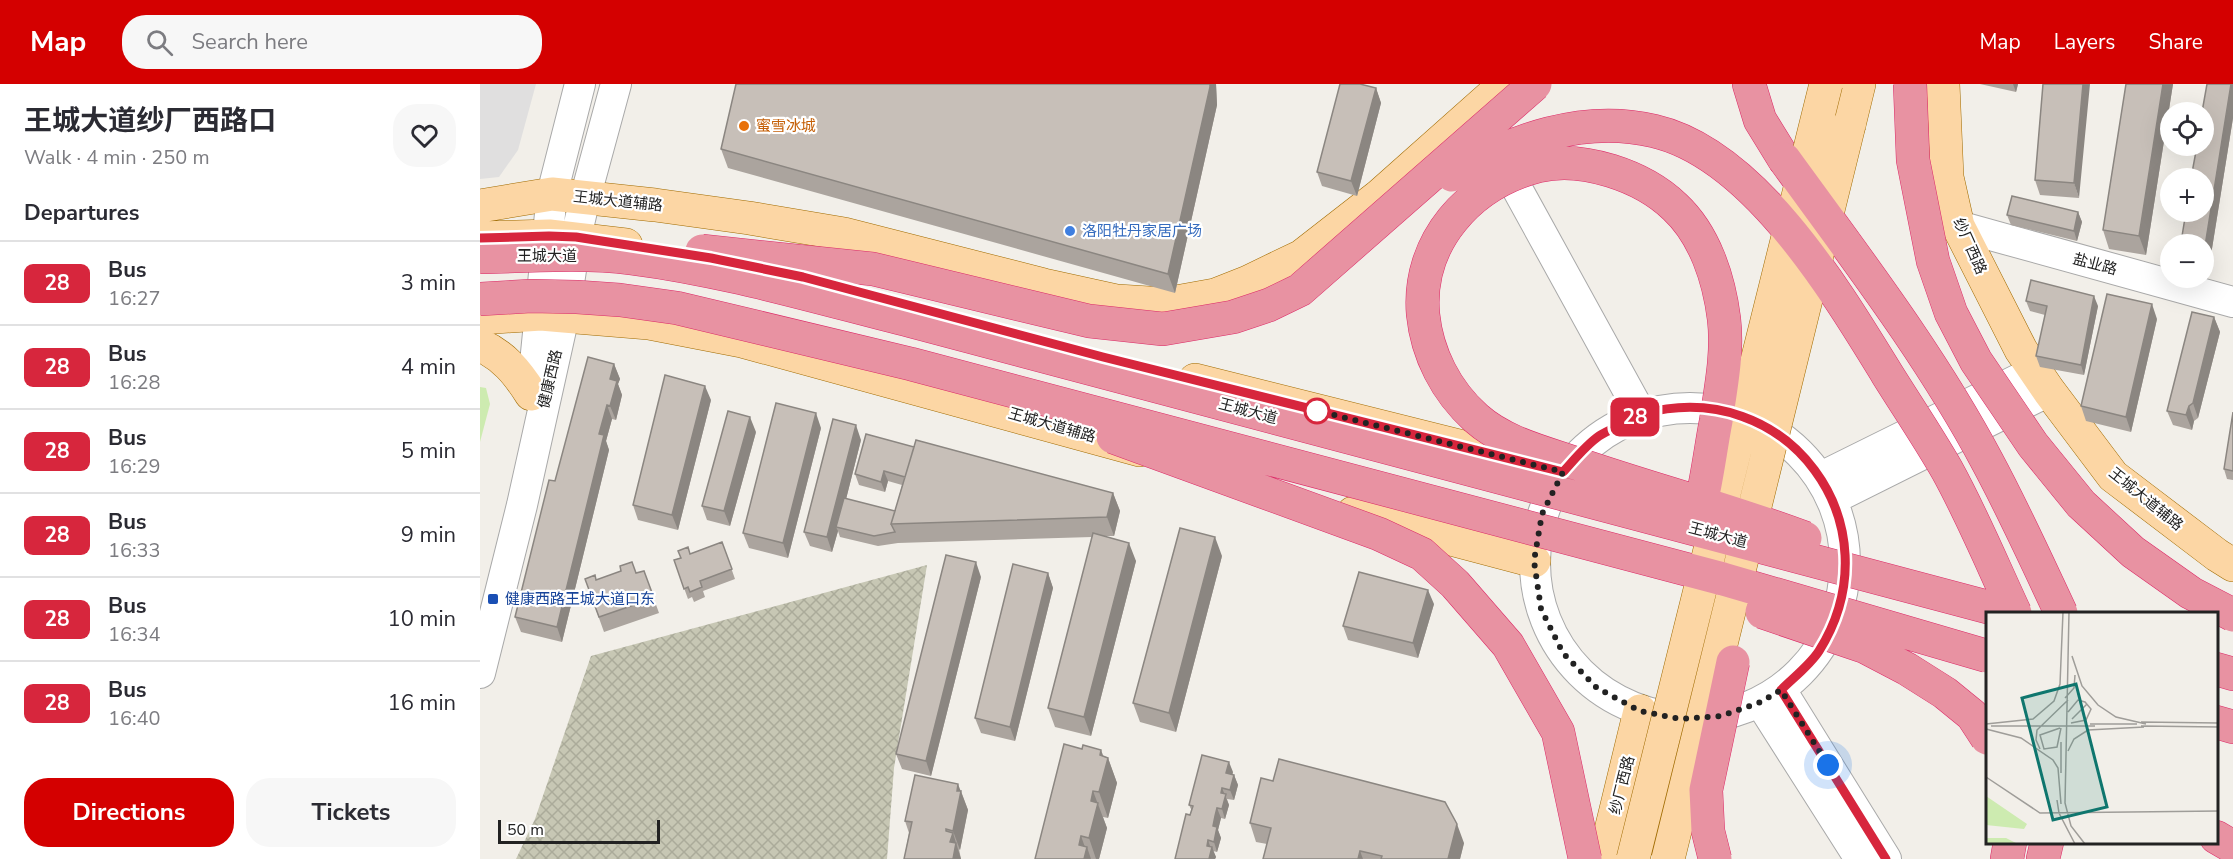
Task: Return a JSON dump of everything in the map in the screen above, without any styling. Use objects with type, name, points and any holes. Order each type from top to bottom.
[{"type":"highway","points":[[1300,290],[1535,84]]},
{"type":"highway","points":[[1749,84],[1760,120],[1784,159],[1892,309],[1987,460],[2061,612]]},
{"type":"highway","points":[[1910,84],[1913,160],[1933,261],[1952,313],[1976,361],[2033,445],[2082,504],[2133,552],[2190,593],[2233,615]]},
{"type":"highway","points":[[480,244],[604,242],[873,269],[1089,321],[1163,329],[1233,317],[1269,305],[1300,290],[1374,239],[1445,178],[1485,156],[1521,142],[1575,127],[1616,124],[1656,131],[1702,149],[1745,182],[1781,221],[1845,306],[1947,471],[2015,612]]},
{"type":"highway","points":[[1702,499],[1725,366],[1724,320],[1715,274],[1699,237],[1676,207],[1649,187],[1616,172],[1576,164],[1539,166],[1494,183],[1465,204],[1444,231],[1431,255],[1425,274],[1422,302],[1425,336],[1434,360],[1452,393],[1476,418],[1502,438],[1603,473],[1782,529],[1955,598]]},
{"type":"highway","name":"王城大道","points":[[480,256],[611,256],[728,275],[923,324],[2006,612]]},
{"type":"highway","points":[[480,299],[531,296],[620,300],[665,307],[911,364],[1723,579],[1986,656]]},
{"type":"highway","points":[[911,364],[1648,574],[1865,647],[1907,669],[1945,693],[1972,715],[1986,736]]},
{"type":"highway","points":[[911,364],[1379,534],[1422,554],[1455,584],[1508,645],[1558,732],[1585,859]]},
{"type":"highway","points":[[1715,859],[1708,831],[1706,790],[1733,662]]},
{"type":"highway","points":[[2218,669],[2233,674]]},
{"type":"highway","points":[[2218,722],[2233,727]]},
{"type":"highway","points":[[2218,838],[2233,847]]},
{"type":"highway","points":[[2007,859],[2010,844]]},
{"type":"highway","points":[[2043,859],[2047,844]]},
{"type":"main road","points":[[1475,111],[1505,84]]},
{"type":"main road","points":[[1631,859],[1826,84]]},
{"type":"main road","points":[[1668,859],[1860,84]]},
{"type":"main road","name":"纱厂西路","points":[[1943,84],[1947,177],[1958,226],[2020,350],[2042,381]]},
{"type":"main road","name":"王城大道辅路","points":[[480,206],[552,194],[655,205],[844,234],[1044,285],[1117,301],[1165,304],[1215,295],[1302,256],[1379,196],[1475,111]]},
{"type":"main road","points":[[480,238],[562,236],[711,258],[803,277],[1103,357],[1563,472]]},
{"type":"main road","name":"王城大道辅路","points":[[480,318],[553,315],[649,323],[742,341],[1084,434],[1327,506],[1534,561]]},
{"type":"main road","points":[[1733,662],[1802,317]]},
{"type":"main road","points":[[487,351],[516,371],[531,394]]},
{"type":"main road","name":"王城大道辅路","points":[[2042,381],[2113,476],[2233,565]]},
{"type":"main road","points":[[1631,859],[1702,499]]},
{"type":"main road","name":"纱厂西路","points":[[1604,859],[1640,711]]},
{"type":"street","name":"健康西路","points":[[480,674],[522,505],[553,315],[562,236],[552,194],[580,84]]},
{"type":"street","name":"健康西路","points":[[562,236],[585,198],[616,84]]},
{"type":"street","points":[[1475,111],[1641,414]]},
{"type":"street","name":"盐业路","points":[[1958,226],[2233,302]]},
{"type":"street","name":"健康西路","points":[[480,610],[508,502],[531,394],[553,315]]},
{"type":"street","points":[[1827,488],[2042,381]]},
{"type":"street","points":[[1681,406],[1722,409],[1761,423],[1795,446],[1827,488],[1846,550],[1840,603],[1818,652],[1771,696],[1721,716],[1680,719],[1640,711],[1597,688],[1563,653],[1541,609],[1534,561],[1542,514],[1563,472],[1598,437],[1641,414],[1681,406]]},
{"type":"street","points":[[1771,696],[1860,859]]},
{"type":"street","points":[[1771,696],[1886,859]]},
{"type":"shaded area","points":[[480,84],[536,84],[518,150],[499,177],[480,179]]},
{"type":"shaded area","points":[[927,565],[894,768],[887,859],[516,859],[535,819],[591,656]]},
{"type":"green space","points":[[480,387],[486,388],[490,404],[480,442]]},
{"type":"building","name":"洛阳牡丹家居广场","points":[[736,84],[1210,84],[1210,87],[1168,274],[721,149]]},
{"type":"building","points":[[1340,84],[1360,84],[1376,88],[1351,181],[1317,172]]},
{"type":"building","points":[[2043,84],[2083,84],[2074,183],[2035,180]]},
{"type":"building","points":[[2126,84],[2163,84],[2139,236],[2103,230]]},
{"type":"building","points":[[2207,84],[2231,84],[2214,190],[2214,168],[2193,168],[2195,156],[2214,156],[2214,102],[2204,102]]},
{"type":"building","points":[[2012,196],[2078,212],[2074,231],[2007,215]]},
{"type":"building","points":[[2184,222],[2209,222],[2207,234],[2182,234]]},
{"type":"building","points":[[2031,280],[2094,296],[2081,365],[2036,356],[2047,306],[2026,301]]},
{"type":"building","points":[[2107,294],[2152,304],[2126,417],[2081,406]]},
{"type":"building","points":[[2192,312],[2214,317],[2193,403],[2189,406],[2186,415],[2167,411]]},
{"type":"building","points":[[588,357],[614,364],[610,379],[617,381],[599,434],[604,435],[557,627],[515,617],[549,480],[555,481]]},
{"type":"building","points":[[665,375],[705,386],[672,515],[633,505]]},
{"type":"building","points":[[776,403],[816,413],[783,543],[743,533]]},
{"type":"building","points":[[728,411],[750,417],[724,511],[702,506]]},
{"type":"building","points":[[2233,412],[2233,471],[2224,469]]},
{"type":"building","points":[[833,419],[856,425],[827,537],[804,532]]},
{"type":"building","points":[[866,434],[914,447],[905,477],[884,471],[881,482],[855,474]]},
{"type":"building","points":[[916,440],[1113,493],[1107,517],[891,524]]},
{"type":"building","points":[[844,498],[895,511],[891,524],[895,532],[874,536],[836,527]]},
{"type":"building","points":[[1180,528],[1215,537],[1169,713],[1133,703]]},
{"type":"building","points":[[1093,533],[1129,543],[1084,717],[1048,708]]},
{"type":"building","points":[[722,542],[732,569],[700,581],[702,587],[690,592],[688,587],[684,589],[674,560],[681,558],[678,551],[688,547],[690,554]]},
{"type":"building","points":[[946,555],[976,562],[926,761],[896,754]]},
{"type":"building","points":[[632,562],[636,573],[644,571],[654,598],[599,617],[585,579],[595,575],[596,580],[621,571],[620,566]]},
{"type":"building","points":[[1013,564],[1048,573],[1010,727],[975,718]]},
{"type":"building","points":[[1359,572],[1428,590],[1413,643],[1343,626]]},
{"type":"building","points":[[1064,744],[1082,749],[1083,745],[1101,750],[1100,755],[1108,758],[1099,792],[1093,791],[1091,801],[1098,803],[1089,838],[1081,836],[1079,845],[1087,847],[1084,859],[1035,859]]},
{"type":"building","points":[[1202,755],[1229,762],[1226,773],[1234,775],[1230,790],[1222,788],[1221,793],[1226,794],[1222,809],[1217,808],[1213,826],[1217,827],[1214,842],[1208,840],[1207,846],[1212,847],[1209,859],[1175,859],[1186,814],[1190,815],[1193,806],[1189,805]]},
{"type":"building","points":[[1279,759],[1445,802],[1457,824],[1448,859],[1381,859],[1382,856],[1360,851],[1358,859],[1263,859],[1271,828],[1250,823],[1261,778],[1273,781]]},
{"type":"building","points":[[915,775],[958,784],[957,791],[961,791],[953,831],[946,829],[953,833],[950,842],[956,843],[953,859],[904,859],[912,822],[905,821]]},
{"type":"bus line","name":"28","points":[[480,238],[576,237],[711,258],[803,277],[1103,357],[1563,472],[1598,437],[1641,414],[1681,406],[1722,409],[1761,423],[1795,446],[1821,477],[1833,499],[1846,550],[1840,603],[1833,620],[1818,652],[1781,690],[1886,859]]},
{"type":"place","name":"蜜雪冰城","points":[[744,126]]},
{"type":"place","name":"洛阳牡丹家居广场","points":[[1070,231]]},
{"type":"place","name":"健康西路王城大道口东","points":[[493,599]]},
{"type":"route","points":[[1317,411],[1310,409],[1563,472],[1542,514],[1534,561],[1541,609],[1563,653],[1597,688],[1640,711],[1680,719],[1721,716],[1761,702],[1781,690],[1828,765]]}]
